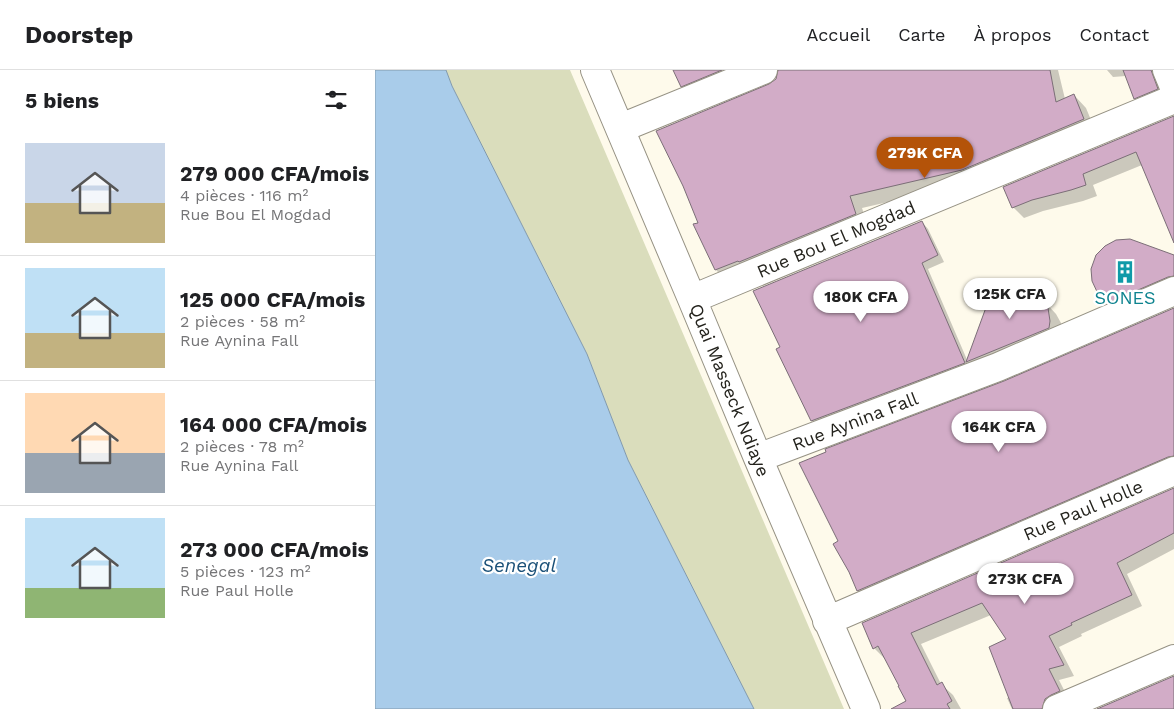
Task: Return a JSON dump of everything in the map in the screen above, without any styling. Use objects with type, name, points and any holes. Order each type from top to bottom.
[{"type":"street","name":"Quai Masseck Ndiaye","points":[[595,70],[827,621],[866,709]]},
{"type":"street","points":[[621,128],[763,70]]},
{"type":"street","points":[[1167,70],[1174,87]]},
{"type":"street","name":"Rue Bou El Mogdad","points":[[692,299],[1174,99]]},
{"type":"street","name":"Rue Aynina Fall","points":[[758,458],[998,367],[1174,292]]},
{"type":"street","name":"Rue Paul Holle","points":[[827,621],[1174,471]]},
{"type":"street","points":[[1057,709],[1174,659]]},
{"type":"green space","points":[[446,70],[570,70],[844,709],[754,709],[628,460],[587,354],[452,86]]},
{"type":"water","name":"Senegal","points":[[375,70],[446,70],[452,86],[587,354],[628,460],[754,709],[375,709]]},
{"type":"building","points":[[673,70],[722,70],[681,87]]},
{"type":"building","points":[[778,70],[1050,70],[1056,102],[1074,94],[1084,119],[962,170],[850,196],[856,214],[715,270],[693,224],[698,223],[683,186],[656,131],[769,84],[776,79]]},
{"type":"building","points":[[1123,70],[1151,70],[1158,89],[1134,99]]},
{"type":"building","points":[[1174,116],[1174,243],[1136,152],[1083,174],[1086,185],[1032,200],[1012,208],[1003,187]]},
{"type":"building","points":[[922,221],[938,255],[922,263],[965,363],[811,421],[776,349],[780,347],[753,291]]},
{"type":"building","name":"SONES","points":[[1130,239],[1174,255],[1174,276],[1108,303],[1099,296],[1092,281],[1091,269],[1096,255],[1105,246],[1116,240]]},
{"type":"building","name":"SONES","points":[[1021,287],[1034,291],[1043,298],[1048,308],[1049,328],[966,362],[988,302],[997,293],[1008,288]]},
{"type":"building","points":[[1174,308],[1174,456],[857,591],[849,572],[833,544],[838,541],[799,463],[826,452],[825,449],[1004,381]]},
{"type":"building","points":[[1174,488],[1174,533],[1117,563],[1132,595],[1071,623],[1072,625],[1049,636],[1064,665],[1049,669],[1060,691],[1045,699],[1042,709],[1013,709],[989,647],[1006,639],[982,603],[911,633],[937,685],[942,682],[952,701],[947,704],[950,709],[891,709],[906,701],[878,646],[873,649],[862,623]]},
{"type":"building","points":[[1174,676],[1174,709],[1097,709]]},
{"type":"place","name":"SONES","points":[[1125,272]]}]
